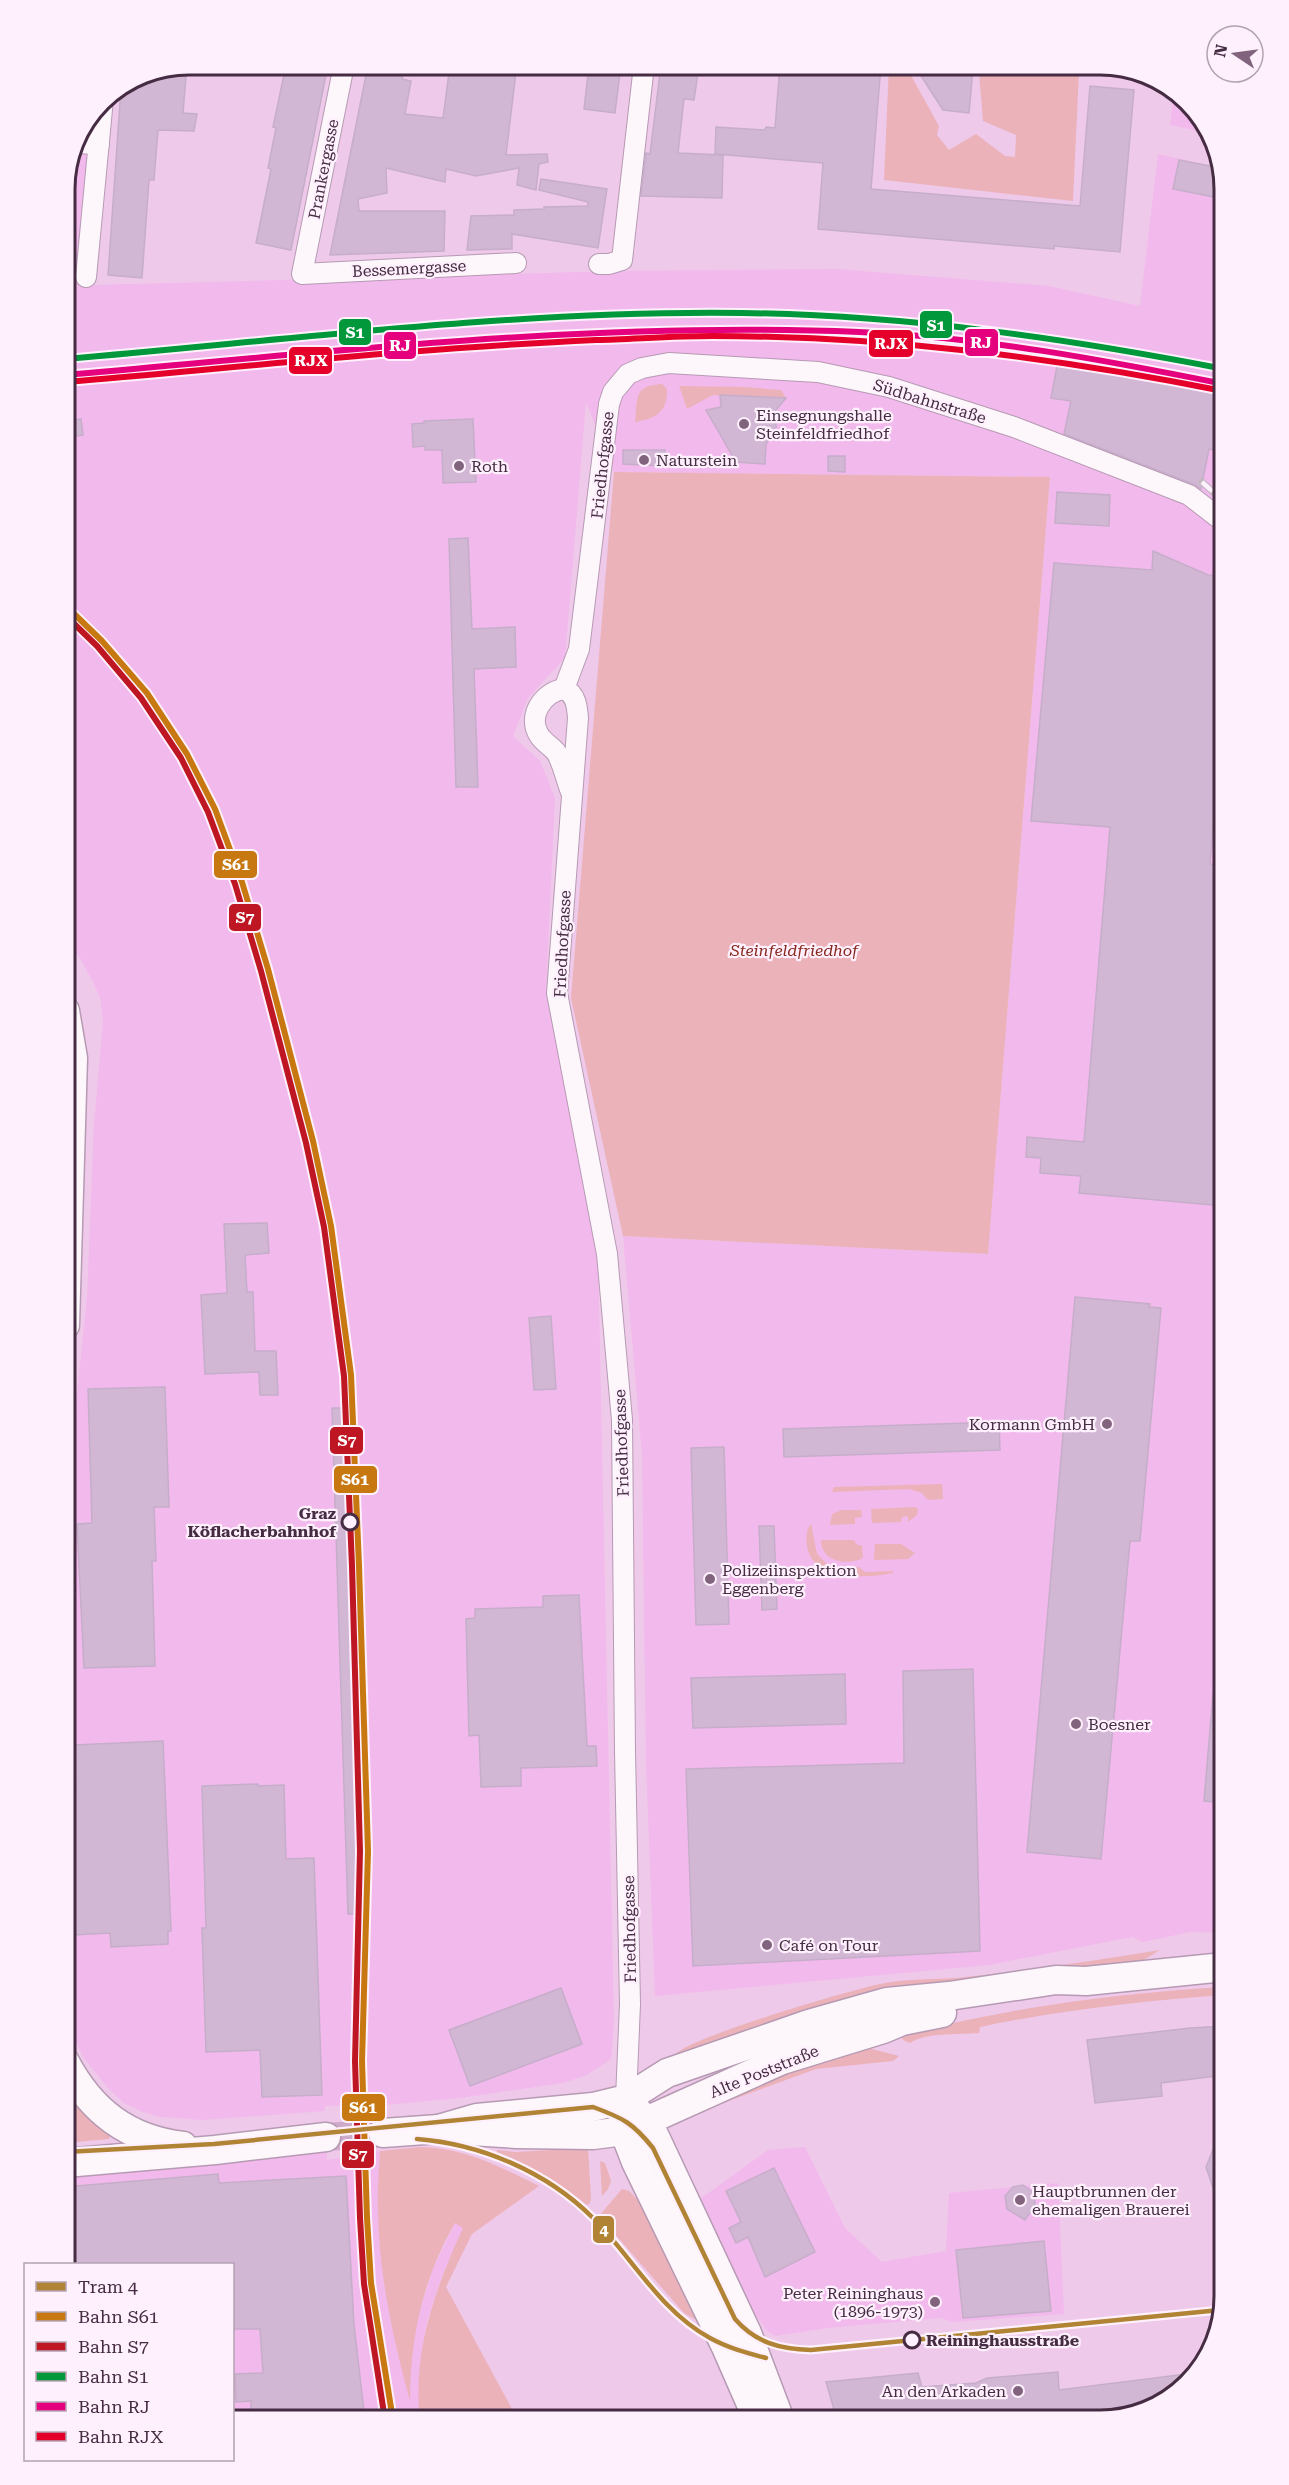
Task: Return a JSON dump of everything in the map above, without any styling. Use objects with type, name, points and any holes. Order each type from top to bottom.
[{"type":"main road","name":"Alte Poststraße","points":[[439,2129],[477,2118],[592,2107],[626,2098],[667,2073],[849,2012],[887,2002],[949,1996],[1056,1980],[1086,1981],[1214,1968]]},
{"type":"main road","name":"Alte Poststraße","points":[[383,2133],[439,2129],[517,2134],[593,2135],[636,2127],[733,2080],[782,2060],[902,2021],[943,2013],[1039,2002],[1086,1981]]},
{"type":"main road","points":[[75,2082],[94,2106],[130,2132],[171,2145],[215,2150]]},
{"type":"main road","points":[[626,2098],[636,2127],[740,2348],[774,2410]]},
{"type":"main road","points":[[75,2162],[215,2150],[326,2137]]},
{"type":"main road","points":[[740,2348],[756,2410]]},
{"type":"street","name":"Prankergasse","points":[[302,274],[343,75]]},
{"type":"street","points":[[599,264],[622,260],[643,75]]},
{"type":"street","points":[[86,277],[101,116]]},
{"type":"street","points":[[85,143],[99,144]]},
{"type":"street","name":"Bessemergasse","points":[[302,274],[516,263]]},
{"type":"street","name":"Südbahnstraße","points":[[619,384],[628,374],[642,368],[669,363],[818,372],[889,387],[1014,427],[1123,469],[1189,495],[1214,514]]},
{"type":"street","name":"Friedhofgasse","points":[[564,689],[579,649],[609,404],[619,384]]},
{"type":"street","name":"Friedhofgasse","points":[[571,792],[556,752],[539,736],[535,727],[538,706],[554,691],[564,689],[570,692],[577,706],[578,732],[571,792],[556,993],[607,1254],[622,1420],[624,1751],[630,2004],[626,2098]]},
{"type":"shaded area","points":[[1173,102],[1181,108],[1198,131],[1170,125]]},
{"type":"shaded area","points":[[90,131],[108,132],[93,285],[620,271],[836,269],[1049,286],[1140,306],[1158,154],[1212,166],[1214,189],[1214,1933],[1190,1932],[1143,1942],[1132,1937],[989,1965],[655,1996],[646,1763],[642,1455],[623,1236],[988,1254],[1050,477],[614,472],[586,402],[565,658],[528,698],[513,736],[540,761],[555,798],[546,990],[598,1254],[614,2023],[611,2059],[587,2075],[563,2083],[460,2098],[385,2105],[325,2106],[325,2111],[202,2120],[160,2117],[124,2103],[109,2089],[83,2057],[75,2039],[75,1451],[77,1392],[87,1298],[94,1124],[103,1021],[100,997],[80,958],[75,953],[75,181],[79,159]]},
{"type":"shaded area","points":[[805,2147],[845,2228],[882,2262],[946,2251],[949,2193],[1058,2183],[1064,2314],[952,2322],[941,2318],[827,2328],[775,2336],[767,2331],[755,2314],[700,2199],[768,2150]]},
{"type":"shaded area","points":[[380,2151],[378,2210],[410,2398],[410,2361],[418,2318],[432,2271],[455,2223],[464,2227],[442,2276],[427,2321],[420,2363],[420,2410],[234,2410],[234,2263],[75,2263],[75,2176],[327,2152],[327,2160]]},
{"type":"green space","points":[[889,75],[911,75],[939,126],[937,135],[949,150],[976,134],[1005,156],[1015,157],[1016,135],[983,121],[979,75],[1079,75],[1073,201],[884,180]]},
{"type":"green space","points":[[662,384],[667,389],[663,408],[649,419],[635,422],[639,394],[646,387]]},
{"type":"green space","points":[[679,386],[781,390],[786,398],[713,395],[687,409]]},
{"type":"green space","name":"Steinfeldfriedhof","points":[[614,472],[1050,477],[988,1254],[623,1236],[571,998]]},
{"type":"green space","points":[[942,1484],[943,1499],[928,1500],[922,1493],[909,1489],[832,1492],[834,1487]]},
{"type":"green space","points":[[915,1507],[918,1509],[917,1515],[908,1522],[908,1516],[902,1517],[901,1522],[872,1523],[871,1509]]},
{"type":"green space","points":[[842,1510],[861,1510],[862,1517],[855,1518],[855,1524],[830,1525],[832,1514]]},
{"type":"green space","points":[[811,1524],[817,1554],[828,1565],[839,1568],[859,1567],[865,1572],[893,1571],[893,1573],[869,1576],[842,1575],[819,1566],[811,1558],[807,1546],[807,1531]]},
{"type":"green space","points":[[821,1540],[854,1540],[856,1544],[862,1546],[863,1558],[850,1562],[836,1560],[825,1553]]},
{"type":"green space","points":[[875,1544],[901,1544],[915,1553],[908,1559],[874,1560]]},
{"type":"green space","points":[[1160,1950],[1139,1963],[679,2057],[675,2055],[708,2037],[739,2026],[809,2003],[885,1983],[1015,1972]]},
{"type":"green space","points":[[1214,1988],[1214,1996],[1071,2011],[980,2027],[979,2033],[925,2037],[910,2043],[903,2040],[901,2036],[980,2017],[1061,2003]]},
{"type":"green space","points":[[868,2048],[899,2056],[893,2061],[816,2069],[696,2113],[758,2079]]},
{"type":"green space","points":[[79,2099],[112,2129],[109,2139],[75,2142],[75,2102]]},
{"type":"green space","points":[[419,2147],[451,2150],[496,2165],[539,2186],[472,2234],[446,2287],[513,2410],[419,2410],[419,2370],[428,2321],[443,2274],[463,2228],[455,2223],[434,2265],[420,2309],[413,2354],[410,2401],[393,2330],[381,2259],[378,2203],[380,2151]]},
{"type":"green space","points":[[588,2148],[591,2198],[587,2205],[545,2175],[497,2153],[497,2150],[516,2152]]},
{"type":"green space","points":[[600,2161],[605,2163],[611,2181],[602,2196]]},
{"type":"green space","points":[[622,2189],[629,2191],[639,2201],[696,2320],[684,2313],[599,2216]]},
{"type":"building","points":[[186,75],[183,113],[197,114],[194,131],[158,130],[154,180],[149,180],[142,278],[108,275],[120,99],[152,81]]},
{"type":"building","points":[[284,75],[326,75],[291,250],[256,243],[271,169],[268,168],[276,128],[273,127]]},
{"type":"building","points":[[366,75],[403,75],[402,79],[411,81],[405,114],[443,118],[449,75],[516,75],[506,155],[547,154],[548,162],[539,164],[536,190],[517,185],[519,168],[476,176],[446,169],[445,182],[386,168],[387,193],[358,199],[359,211],[445,211],[444,251],[330,255]]},
{"type":"building","points":[[588,75],[620,75],[615,113],[584,109]]},
{"type":"building","points":[[660,75],[698,75],[694,100],[684,99],[678,153],[723,155],[722,198],[641,196],[646,153],[650,154]]},
{"type":"building","points":[[779,75],[880,75],[871,189],[1080,206],[1090,86],[1134,90],[1120,252],[1054,246],[1054,249],[818,229],[823,163],[715,154],[716,127],[765,130],[766,127],[775,128]]},
{"type":"building","points":[[920,75],[972,75],[969,113],[943,110]]},
{"type":"building","points":[[1179,160],[1212,166],[1214,197],[1173,189]]},
{"type":"building","points":[[541,179],[607,189],[598,248],[512,234],[512,249],[467,250],[471,216],[514,215],[514,210],[544,209],[544,207],[588,206],[588,202],[539,190]]},
{"type":"building","points":[[1058,361],[1214,393],[1214,450],[1209,449],[1201,489],[1064,434],[1071,401],[1051,398]]},
{"type":"building","name":"Einsegnungshalle Steinfeldfriedhof","points":[[720,395],[786,398],[776,410],[776,430],[766,444],[765,464],[736,462],[706,410],[721,407]]},
{"type":"building","points":[[81,419],[83,435],[75,436],[75,420]]},
{"type":"building","name":"Roth","points":[[473,419],[476,482],[443,483],[442,450],[425,450],[425,446],[413,447],[412,424],[424,423],[424,421]]},
{"type":"building","name":"Naturstein","points":[[623,450],[665,450],[665,466],[623,464]]},
{"type":"building","points":[[828,456],[845,456],[845,472],[828,471]]},
{"type":"building","points":[[1057,492],[1110,495],[1109,526],[1055,523]]},
{"type":"building","points":[[468,538],[472,629],[515,627],[516,667],[474,669],[478,787],[456,787],[449,539]]},
{"type":"building","points":[[1153,551],[1208,575],[1214,575],[1214,813],[1210,864],[1214,864],[1214,1205],[1079,1193],[1081,1176],[1040,1173],[1041,1158],[1026,1157],[1027,1137],[1084,1142],[1110,827],[1031,821],[1054,563],[1152,570]]},
{"type":"building","points":[[267,1223],[269,1253],[245,1255],[247,1292],[253,1292],[255,1351],[276,1351],[278,1395],[260,1395],[259,1372],[205,1374],[201,1295],[227,1293],[224,1224]]},
{"type":"building","points":[[1075,1297],[1150,1304],[1149,1307],[1161,1308],[1140,1541],[1130,1541],[1101,1859],[1027,1852]]},
{"type":"building","points":[[551,1316],[556,1389],[534,1390],[529,1318]]},
{"type":"building","points":[[165,1387],[169,1507],[154,1507],[156,1561],[152,1561],[155,1666],[84,1668],[77,1524],[92,1523],[88,1389]]},
{"type":"building","points":[[332,1408],[348,1408],[364,1914],[348,1914]]},
{"type":"building","points":[[999,1422],[1000,1450],[784,1457],[783,1429]]},
{"type":"building","points":[[724,1447],[729,1624],[696,1625],[691,1448]]},
{"type":"building","points":[[759,1526],[774,1526],[777,1609],[762,1610]]},
{"type":"building","points":[[579,1595],[587,1746],[596,1746],[597,1766],[521,1768],[521,1786],[481,1787],[479,1735],[469,1736],[466,1619],[475,1618],[475,1609],[543,1607],[543,1596]]},
{"type":"building","points":[[973,1669],[980,1951],[693,1966],[686,1769],[904,1763],[903,1671]]},
{"type":"building","points":[[845,1674],[846,1724],[693,1728],[691,1678]]},
{"type":"building","points":[[1213,1694],[1214,1802],[1204,1801]]},
{"type":"building","points":[[163,1741],[171,1931],[168,1931],[168,1944],[111,1947],[110,1933],[75,1935],[75,1745]]},
{"type":"building","points":[[258,1784],[258,1786],[284,1785],[286,1859],[314,1858],[322,2095],[262,2097],[260,2050],[206,2052],[202,1928],[206,1928],[202,1786]]},
{"type":"building","points":[[561,1988],[582,2044],[470,2086],[449,2030]]},
{"type":"building","points":[[1214,2027],[1214,2076],[1161,2083],[1162,2096],[1095,2103],[1087,2040]]},
{"type":"building","points":[[1214,2147],[1214,2191],[1206,2167]]},
{"type":"building","points":[[774,2168],[815,2252],[765,2277],[748,2237],[736,2243],[729,2228],[741,2222],[726,2191]]},
{"type":"building","points":[[218,2174],[219,2183],[346,2176],[354,2325],[364,2410],[251,2410],[251,2401],[236,2402],[235,2374],[263,2373],[260,2329],[234,2329],[234,2263],[75,2263],[75,2186]]},
{"type":"building","name":"Hauptbrunnen der ehemaligen Brauerei","points":[[1023,2185],[1034,2193],[1035,2205],[1025,2220],[1007,2209],[1005,2196],[1013,2187]]},
{"type":"building","points":[[1044,2241],[1051,2311],[963,2318],[956,2250]]},
{"type":"building","points":[[1058,2372],[1059,2390],[1183,2374],[1157,2395],[1130,2406],[1108,2410],[834,2410],[826,2382],[918,2373],[922,2387],[976,2383],[987,2378]]},
{"type":"tunnel","points":[[326,2137],[383,2133]]},
{"type":"railway","points":[[1202,482],[1214,493]]},
{"type":"tram line","name":"4","points":[[75,2151],[214,2144],[593,2107],[627,2122],[653,2148],[735,2319],[751,2334],[769,2343],[811,2350],[1213,2311]]},
{"type":"tram line","name":"4","points":[[417,2139],[441,2142],[489,2154],[512,2163],[555,2187],[593,2218],[661,2298],[692,2327],[724,2345],[766,2358]]},
{"type":"rail line","name":"S1","points":[[75,358],[488,321],[657,313],[742,313],[924,323],[1104,347],[1214,367]]},
{"type":"rail line","name":"RJ","points":[[75,374],[462,341],[660,331],[760,330],[859,332],[997,344],[1088,358],[1214,382]]},
{"type":"rail line","name":"RJX","points":[[75,381],[463,348],[712,336],[905,344],[1095,368],[1214,389]]},
{"type":"rail line","name":"S61","points":[[75,615],[102,641],[147,693],[187,754],[215,809],[242,882],[268,969],[313,1141],[331,1226],[351,1375],[359,1566],[368,1851],[362,2061],[367,2218],[371,2283],[391,2410]]},
{"type":"rail line","name":"S7","points":[[75,625],[97,646],[141,698],[181,758],[208,812],[235,884],[261,971],[306,1143],[324,1227],[344,1376],[352,1566],[360,1851],[355,2061],[360,2218],[364,2284],[383,2410]]},
{"type":"place","name":"Einsegnungshalle Steinfeldfriedhof","points":[[744,424]]},
{"type":"place","name":"Naturstein","points":[[644,460]]},
{"type":"place","name":"Roth","points":[[459,466]]},
{"type":"place","name":"Kormann GmbH","points":[[1107,1424]]},
{"type":"place","name":"Graz Köflacherbahnhof","points":[[350,1522]]},
{"type":"place","name":"Polizeiinspektion Eggenberg","points":[[710,1579]]},
{"type":"place","name":"Boesner","points":[[1076,1724]]},
{"type":"place","name":"Café on Tour","points":[[767,1945]]},
{"type":"place","name":"Hauptbrunnen der ehemaligen Brauerei","points":[[1020,2200]]},
{"type":"place","name":"Peter Reininghaus (1896-1973)","points":[[935,2302]]},
{"type":"place","name":"Reininghausstraße","points":[[912,2340]]},
{"type":"place","name":"An den Arkaden","points":[[1018,2391]]}]
